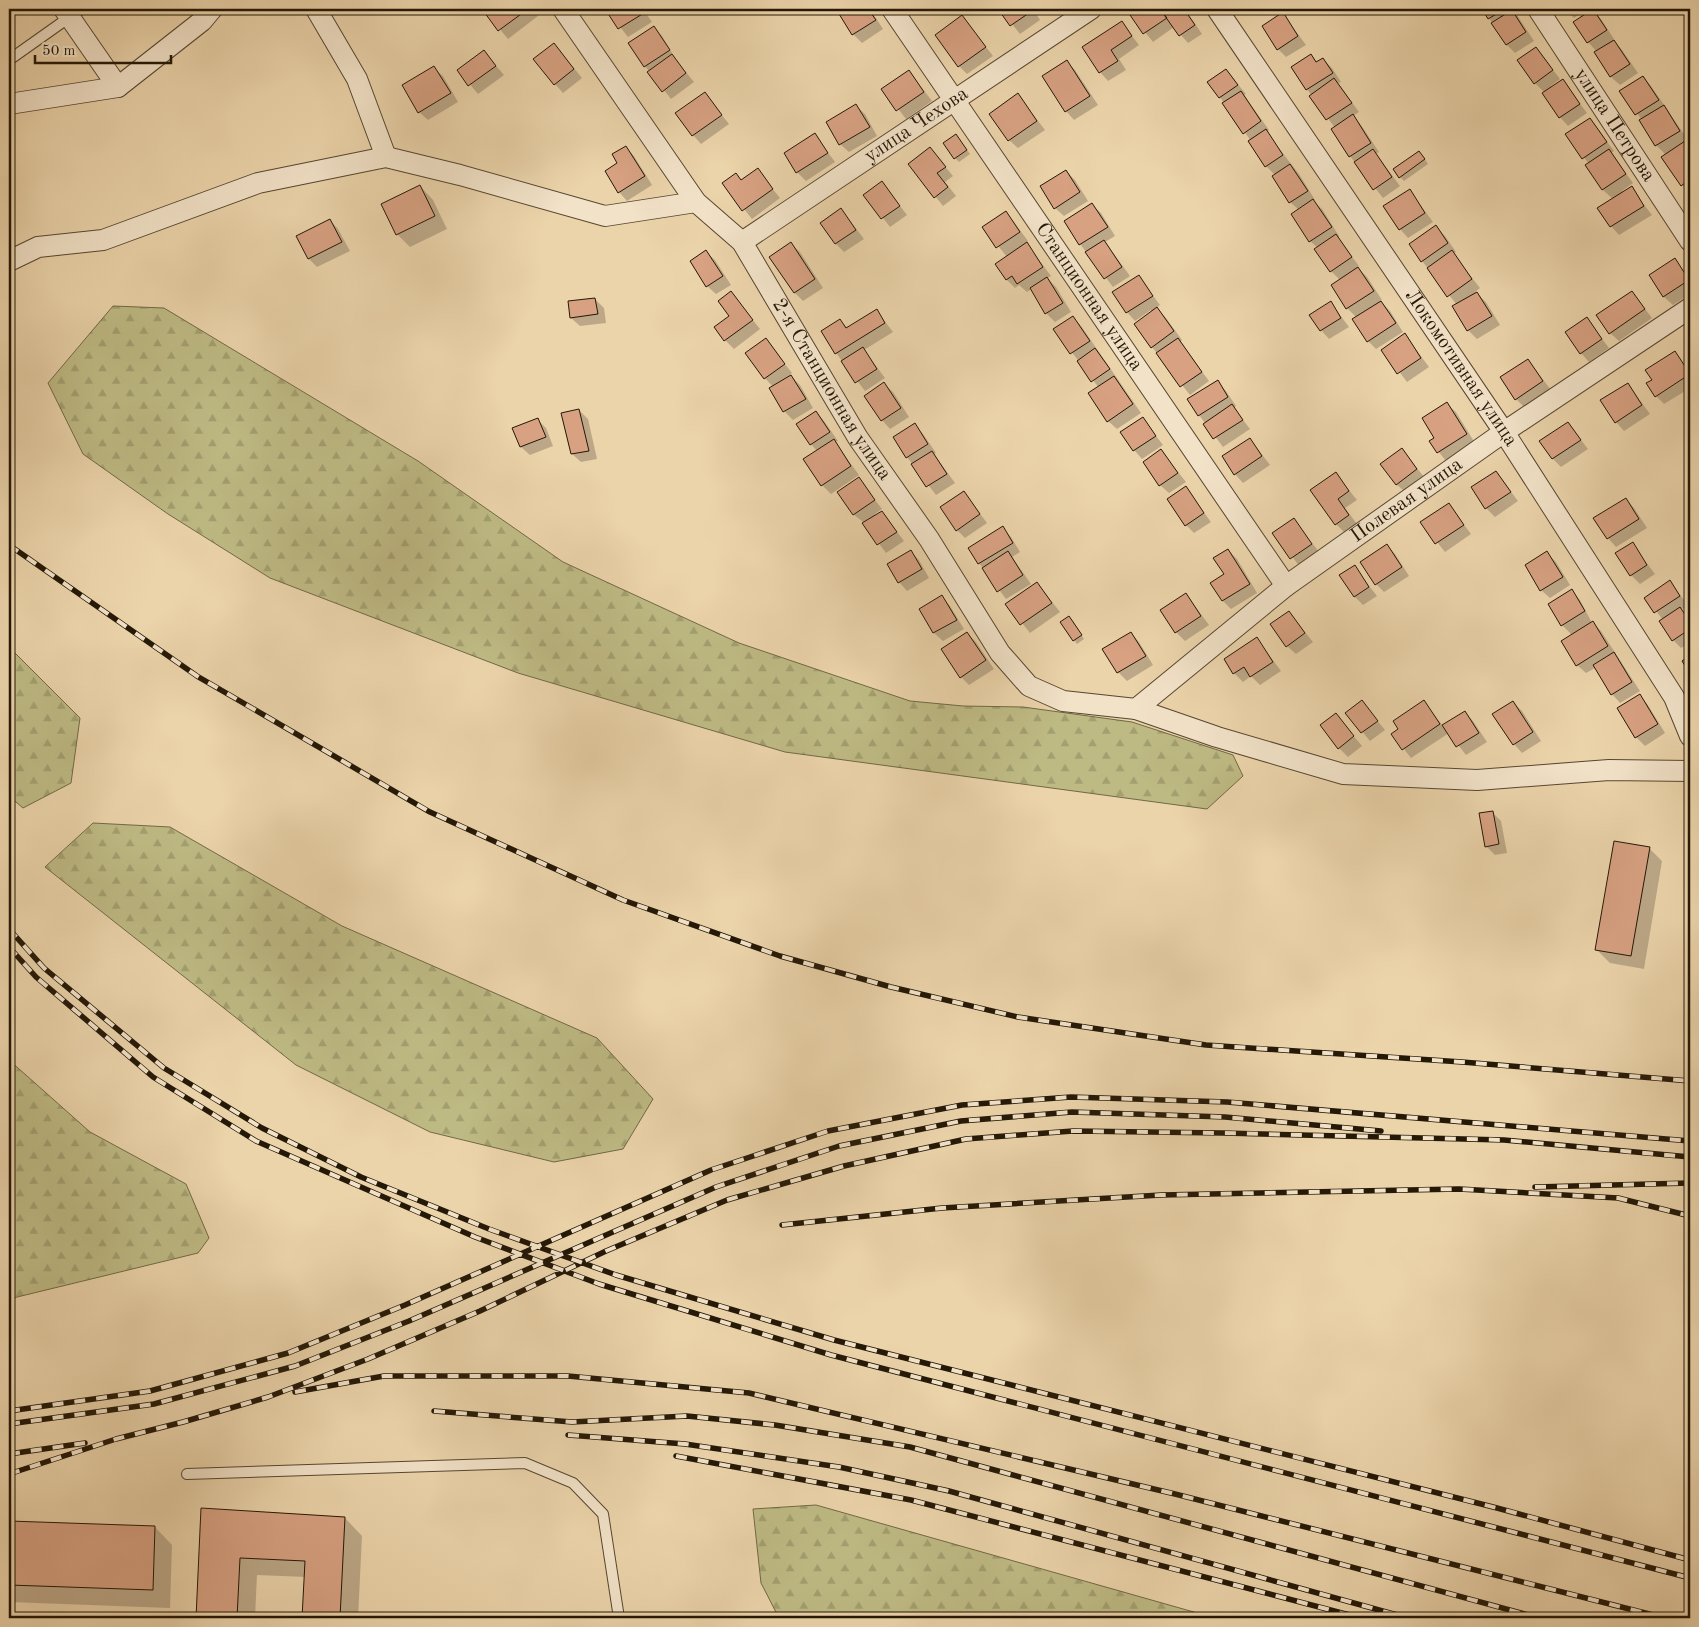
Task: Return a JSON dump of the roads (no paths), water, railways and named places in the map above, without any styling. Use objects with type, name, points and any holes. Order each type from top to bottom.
[{"type":"street","points":[[9,104],[118,87],[202,21],[212,9]]},
{"type":"street","points":[[316,9],[357,79],[386,157]]},
{"type":"street","name":"2-я Станционная улица","points":[[563,9],[696,202],[742,242],[858,438],[929,539],[1000,654],[1029,686],[1063,701],[1136,709],[1217,737],[1343,774],[1477,780],[1609,770],[1690,771]]},
{"type":"street","name":"Станционная улица","points":[[892,9],[1286,586]]},
{"type":"street","name":"улица Чехова","points":[[742,242],[1091,9]]},
{"type":"street","name":"Локомотивная улица","points":[[1217,9],[1504,432],[1674,698],[1690,736]]},
{"type":"street","name":"улица Петрова","points":[[1538,9],[1690,241]]},
{"type":"street","points":[[71,12],[118,87]]},
{"type":"street","points":[[9,261],[38,247],[103,240],[258,184],[386,157],[460,175],[605,216],[696,202]]},
{"type":"street","name":"Полевая улица","points":[[1136,709],[1286,586],[1504,432],[1690,308]]},
{"type":"lane","points":[[9,60],[71,12]]},
{"type":"lane","points":[[187,1474],[525,1463],[573,1483],[603,1514],[619,1618]]},
{"type":"railway","points":[[9,545],[197,676],[430,812],[623,900],[780,956],[891,987],[1018,1017],[1206,1045],[1462,1062],[1690,1081]]},
{"type":"railway","points":[[9,929],[44,968],[164,1068],[262,1128],[361,1177],[489,1229],[616,1275],[834,1340],[1497,1508],[1690,1560]]},
{"type":"railway","points":[[9,947],[36,977],[153,1077],[256,1141],[475,1237],[599,1284],[831,1355],[1690,1578]]},
{"type":"railway","points":[[9,1411],[150,1391],[288,1353],[405,1305],[711,1170],[828,1131],[962,1105],[1071,1097],[1227,1102],[1690,1141]]},
{"type":"railway","points":[[9,1424],[154,1404],[295,1366],[409,1321],[716,1187],[839,1146],[961,1121],[1072,1112],[1225,1117],[1381,1131]]},
{"type":"railway","points":[[9,1474],[116,1439],[268,1397],[368,1359],[480,1311],[606,1251],[727,1200],[844,1166],[966,1139],[1073,1131],[1223,1133],[1504,1140],[1690,1157]]},
{"type":"railway","points":[[1535,1187],[1690,1183]]},
{"type":"railway","points":[[782,1225],[942,1208],[1161,1195],[1459,1189],[1618,1198],[1690,1216]]},
{"type":"railway","points":[[295,1392],[384,1376],[568,1376],[749,1393],[1175,1494],[1665,1618]]},
{"type":"railway","points":[[434,1411],[572,1422],[687,1416],[775,1425],[910,1447],[1539,1618]]},
{"type":"railway","points":[[568,1435],[685,1444],[839,1467],[949,1491],[1408,1618]]},
{"type":"railway","points":[[9,1454],[85,1443]]},
{"type":"railway","points":[[676,1456],[911,1500],[1361,1618]]}]
